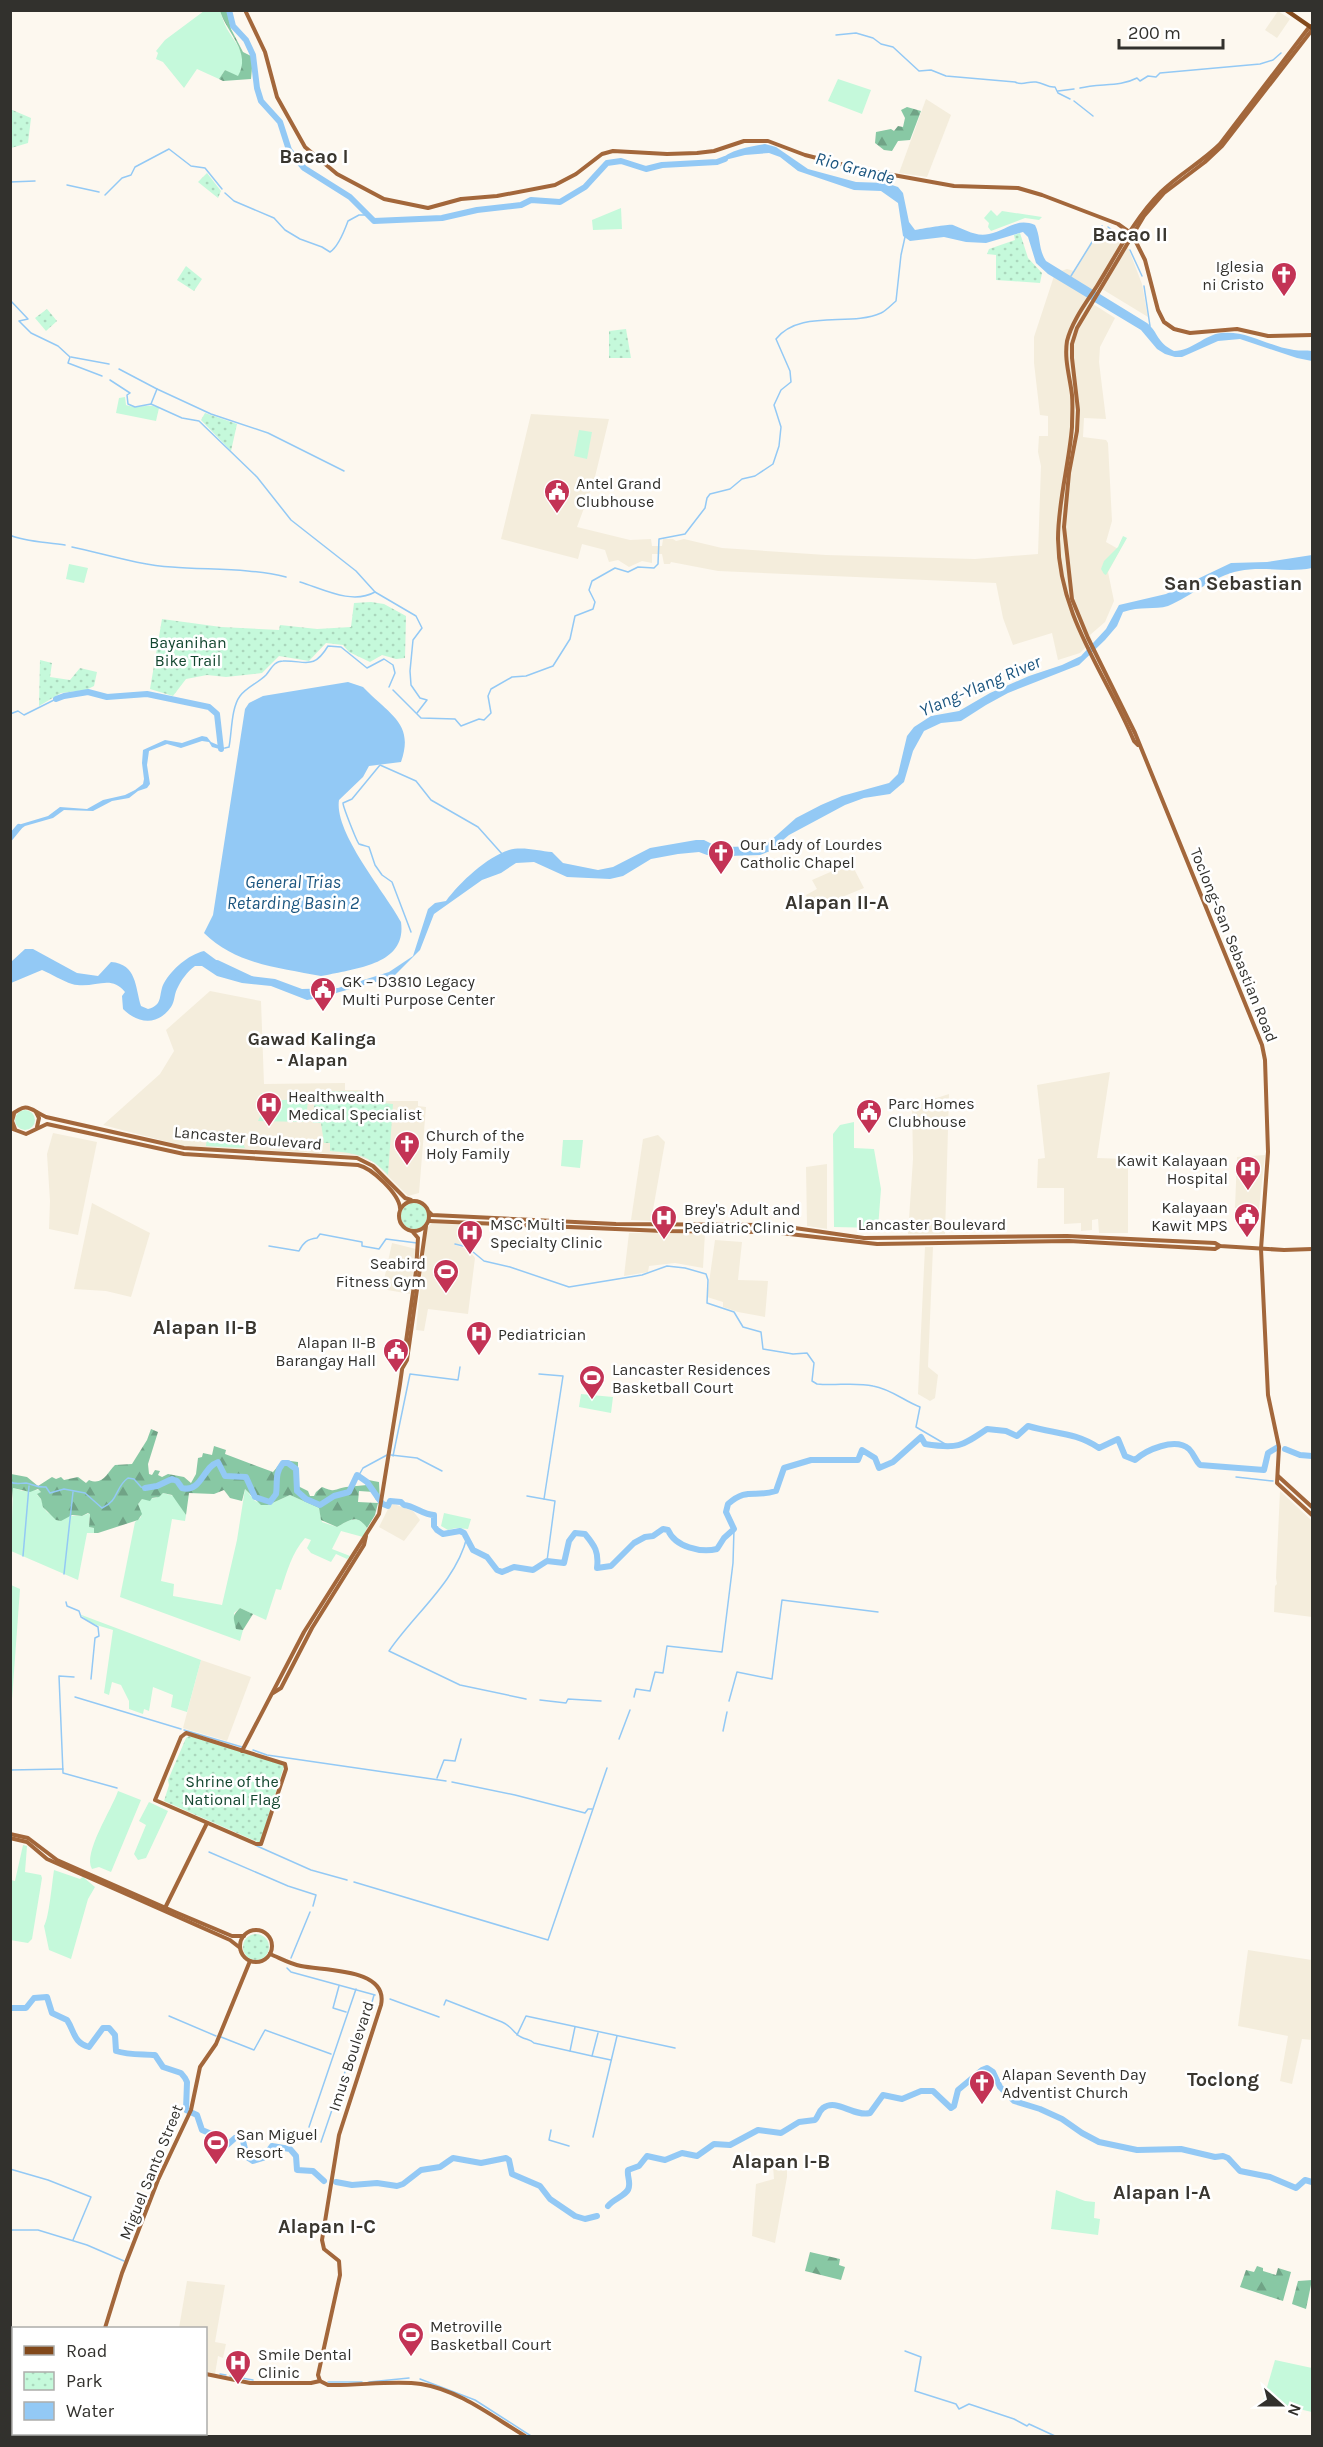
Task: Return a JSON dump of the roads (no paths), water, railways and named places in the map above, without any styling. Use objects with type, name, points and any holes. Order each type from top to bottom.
[{"type":"main road","points":[[245,10],[265,52],[277,97],[308,151],[337,174],[374,195],[428,208],[461,199],[497,196],[555,185],[576,174],[602,154],[613,151],[697,153],[714,151],[737,142],[768,141],[805,155],[954,186],[1030,190],[1118,224],[1131,233],[1145,260],[1158,310],[1164,322],[1174,329],[1190,333],[1241,329],[1268,336],[1312,335]]},
{"type":"main road","points":[[1287,10],[1312,28]]},
{"type":"main road","name":"Toclong-San Sebastian Road","points":[[1312,28],[1228,136],[1204,159],[1173,181],[1148,209],[1087,307],[1072,344],[1078,410],[1064,527],[1072,599],[1085,639],[1134,741],[1139,746],[1203,896],[1262,1045],[1265,1060],[1268,1152],[1261,1249],[1269,1403],[1279,1447],[1277,1483],[1312,1515]]},
{"type":"main road","points":[[10,1128],[18,1132],[29,1133],[36,1129],[39,1122],[35,1111],[23,1107],[12,1114],[13,1125],[18,1132]]},
{"type":"main road","name":"Lancaster Boulevard","points":[[35,1111],[46,1118],[184,1148],[357,1158],[373,1166],[401,1195],[411,1200]]},
{"type":"main road","name":"Lancaster Boulevard","points":[[36,1129],[47,1124],[59,1125],[184,1154],[358,1165],[371,1170],[398,1199],[400,1208]]},
{"type":"main road","points":[[242,1751],[309,1622],[380,1511],[402,1370],[418,1240],[416,1233],[401,1224],[399,1216],[400,1208],[411,1200],[423,1203],[429,1212],[407,1360],[402,1370]]},
{"type":"main road","name":"Lancaster Boulevard","points":[[429,1212],[432,1215],[616,1224],[774,1226],[864,1238],[1066,1236],[1215,1243],[1220,1246],[1261,1249],[1312,1249]]},
{"type":"main road","points":[[412,1231],[422,1229],[427,1224]]},
{"type":"main road","name":"Lancaster Boulevard","points":[[427,1224],[801,1234],[877,1244],[1069,1241],[1215,1249],[1220,1246]]},
{"type":"main road","points":[[736,1225],[736,1232]]},
{"type":"main road","points":[[981,1237],[981,1243]]},
{"type":"main road","points":[[1278,1476],[1312,1507]]},
{"type":"main road","points":[[189,1733],[286,1766],[262,1843],[256,1844],[207,1822],[155,1800],[181,1737],[189,1733]]},
{"type":"main road","points":[[165,1909],[207,1822]]},
{"type":"main road","points":[[10,1836],[28,1838],[57,1860],[230,1940],[250,1961],[262,1961],[270,1954],[270,1940],[264,1933],[253,1930],[244,1936],[239,1947]]},
{"type":"main road","points":[[165,1909],[232,1936],[244,1936]]},
{"type":"main road","name":"Imus Boulevard","points":[[270,1954],[297,1965],[364,1976],[378,1987],[382,1998],[337,2145],[322,2240],[324,2249],[336,2258],[340,2266],[318,2375],[320,2381]]},
{"type":"main road","name":"Miguel Santo Street","points":[[105,2327],[120,2280],[159,2175],[190,2112],[201,2064],[216,2044],[250,1961]]},
{"type":"main road","points":[[207,2374],[250,2383],[320,2381],[328,2385],[411,2383],[426,2385],[474,2405],[525,2436]]},
{"type":"water","points":[[765,144],[776,147],[808,169],[856,182],[886,183],[898,187],[903,193],[909,222],[915,230],[953,225],[974,234],[984,235],[1022,223],[1035,225],[1046,261],[1147,323],[1161,341],[1174,351],[1187,348],[1215,334],[1231,333],[1249,336],[1285,348],[1312,351],[1312,361],[1240,339],[1218,341],[1182,357],[1165,354],[1157,349],[1141,330],[1048,274],[1036,263],[1028,237],[1023,232],[986,243],[966,242],[944,237],[910,241],[903,236],[898,203],[881,191],[854,190],[798,171],[780,157],[769,153],[745,155],[717,162],[734,151]]},
{"type":"water","points":[[1312,555],[1312,568],[1239,571],[1220,577],[1168,606],[1123,612],[1117,626],[1079,665],[1008,693],[961,721],[941,723],[924,731],[913,751],[904,782],[890,794],[864,798],[845,805],[789,835],[770,851],[760,855],[707,855],[699,852],[678,854],[651,859],[623,876],[610,879],[567,877],[534,862],[516,863],[501,873],[482,880],[434,914],[420,950],[393,977],[307,1000],[271,986],[242,983],[217,976],[202,966],[195,966],[180,982],[172,1005],[166,1013],[148,1021],[135,1018],[123,1009],[122,996],[125,992],[113,984],[72,984],[42,970],[11,983],[11,962],[25,949],[33,949],[77,973],[98,976],[111,962],[120,964],[126,967],[134,978],[141,1006],[148,1009],[159,1002],[164,983],[176,968],[186,959],[204,951],[235,974],[275,979],[302,989],[338,988],[389,972],[413,956],[428,909],[435,903],[446,901],[474,871],[501,853],[519,848],[552,852],[563,863],[598,870],[613,867],[650,848],[696,840],[704,840],[716,846],[726,847],[762,846],[796,818],[821,805],[842,796],[889,783],[898,774],[907,736],[914,727],[931,716],[959,711],[990,693],[1081,656],[1106,629],[1119,605],[1166,594],[1231,563],[1267,562]]},
{"type":"water","name":"General Trias Retarding Basin 2","points":[[348,682],[363,687],[392,715],[403,730],[405,739],[401,762],[369,766],[363,777],[339,800],[344,829],[362,862],[401,922],[401,936],[396,947],[378,962],[321,976],[274,967],[244,958],[229,952],[204,933],[213,915],[245,709],[249,703],[263,696]]},
{"type":"water","points":[[202,736],[225,748],[223,750],[212,747],[209,742],[202,741],[181,748],[167,744],[149,751],[147,765],[150,784],[147,788],[129,798],[112,801],[93,811],[64,810],[53,818],[25,826],[11,836],[11,832],[18,825],[48,816],[60,807],[87,809],[103,800],[135,790],[143,784],[144,779],[143,750],[165,740],[182,743]]},
{"type":"waterway","name":"Rio Grande","points":[[229,10],[233,26],[246,40],[253,55],[261,101],[280,122],[289,150],[304,168],[350,197],[374,221],[442,218],[477,210],[521,205],[531,200],[560,202],[585,187],[607,163],[621,161],[646,169],[662,165],[717,162],[725,159]]},
{"type":"waterway","points":[[836,35],[856,33],[873,38],[881,44],[893,47],[919,71],[931,70],[946,76],[1020,84],[1036,82],[1055,87],[1058,93],[1070,99]]},
{"type":"waterway","points":[[1080,88],[1124,83],[1137,78],[1140,81],[1148,76],[1156,77],[1160,73],[1260,64],[1273,60],[1281,53]]},
{"type":"waterway","points":[[1058,91],[1074,89]]},
{"type":"waterway","points":[[1074,101],[1093,116]]},
{"type":"waterway","points":[[105,195],[122,178],[131,175],[135,167],[169,149],[191,166],[205,168],[222,189]]},
{"type":"waterway","points":[[10,182],[35,181]]},
{"type":"waterway","points":[[67,185],[99,192]]},
{"type":"waterway","points":[[225,193],[234,201],[274,218],[285,230],[300,239],[330,252],[338,243],[348,221],[359,215],[366,215]]},
{"type":"waterway","points":[[1071,276],[1102,226]]},
{"type":"waterway","points":[[1108,227],[1123,238]]},
{"type":"waterway","points":[[393,690],[421,718],[455,719],[461,726],[479,719],[484,720],[491,713],[488,696],[491,689],[512,677],[526,676],[553,666],[570,639],[575,616],[593,609],[595,602],[589,590],[592,581],[615,568],[628,572],[638,567],[654,568],[658,564],[659,539],[685,534],[705,508],[710,494],[730,489],[742,479],[755,476],[773,464],[779,446],[781,427],[774,405],[781,390],[791,382],[790,371],[776,339],[786,330],[798,324],[869,317],[887,309],[896,301],[905,237]]},
{"type":"waterway","points":[[1130,250],[1142,276]]},
{"type":"waterway","points":[[1144,286],[1150,326]]},
{"type":"waterway","points":[[10,300],[28,319],[19,321],[31,333],[58,346],[70,357],[68,363],[102,376]]},
{"type":"waterway","points":[[71,357],[109,364]]},
{"type":"waterway","points":[[119,369],[157,389],[151,404]]},
{"type":"waterway","points":[[110,380],[130,393],[127,395],[128,404],[135,407],[151,404],[182,418],[199,421],[257,477],[291,520],[356,571],[375,592]]},
{"type":"waterway","points":[[157,389],[211,414],[268,433],[344,471]]},
{"type":"waterway","points":[[10,535],[65,545]]},
{"type":"waterway","points":[[72,547],[160,566],[244,571],[286,577]]},
{"type":"waterway","points":[[300,582],[347,596],[366,596],[375,592],[416,616],[422,628],[413,640],[411,685],[420,698],[427,700],[417,713]]},
{"type":"waterway","points":[[225,748],[229,747],[233,713],[240,696],[280,661],[313,661],[318,659],[328,646],[341,647],[367,668],[384,659],[393,665],[395,673],[389,687]]},
{"type":"waterway","points":[[56,699],[88,692],[107,697],[147,694],[209,707],[217,714],[221,749]]},
{"type":"waterway","points":[[10,714],[18,711],[24,715],[56,699]]},
{"type":"waterway","points":[[411,932],[392,882],[382,875],[375,865],[369,847],[359,844],[343,803],[352,799],[380,765],[416,781],[431,800],[478,827],[503,855]]},
{"type":"waterway","points":[[10,838],[19,827]]},
{"type":"waterway","name":"Ylang-Ylang River","points":[[217,963],[251,979]]},
{"type":"waterway","points":[[269,1246],[299,1251],[306,1242],[317,1238],[320,1234],[362,1242],[362,1246],[379,1249],[386,1239],[417,1243]]},
{"type":"waterway","points":[[455,1244],[467,1247],[484,1261],[510,1267],[569,1287],[642,1275],[667,1266],[706,1274],[707,1303],[734,1312],[743,1327],[761,1332],[763,1349],[793,1354],[807,1353],[814,1363],[812,1381],[817,1384],[873,1386],[920,1407],[916,1427],[952,1448]]},
{"type":"waterway","points":[[393,1456],[410,1374],[458,1380],[460,1367]]},
{"type":"waterway","points":[[539,1374],[563,1376],[544,1499]]},
{"type":"waterway","points":[[383,1504],[388,1506],[390,1501],[401,1502],[426,1514],[434,1515],[434,1526],[437,1530],[443,1534],[460,1531],[464,1533],[473,1550],[487,1557],[497,1570],[502,1572],[514,1567],[533,1570],[547,1561],[564,1563],[569,1541],[575,1533],[585,1534],[594,1546],[597,1553],[597,1568],[611,1566],[634,1543],[645,1537],[653,1536],[663,1529],[668,1530],[671,1536],[682,1545],[704,1550],[717,1549],[734,1529],[726,1512],[728,1504],[746,1494],[776,1491],[784,1468],[811,1460],[858,1460],[862,1450],[875,1458],[879,1468],[893,1462],[921,1437],[925,1444],[952,1446],[971,1440],[987,1429],[1006,1431],[1017,1436],[1028,1426],[1073,1436],[1099,1448],[1118,1439],[1125,1456],[1135,1460],[1153,1449],[1176,1444],[1189,1449],[1200,1465],[1264,1470],[1268,1453],[1278,1447]]},
{"type":"waterway","points":[[1285,1449],[1300,1455],[1312,1456]]},
{"type":"waterway","points":[[359,1475],[363,1468],[387,1455]]},
{"type":"waterway","points":[[391,1455],[417,1458],[442,1471]]},
{"type":"waterway","points":[[145,1488],[157,1486],[172,1479],[177,1481],[182,1488],[194,1487],[218,1462],[225,1476],[246,1477],[255,1497],[270,1502],[276,1494],[278,1471],[283,1463],[288,1463],[296,1469],[297,1491],[306,1499],[320,1505],[334,1496],[349,1492],[357,1475],[367,1482],[381,1502]]},
{"type":"waterway","points":[[1236,1477],[1273,1481]]},
{"type":"waterway","points":[[10,1482],[46,1487],[50,1493],[64,1489],[85,1493],[102,1508],[111,1502],[128,1478],[134,1479],[145,1488]]},
{"type":"waterway","points":[[23,1556],[29,1486]]},
{"type":"waterway","points":[[64,1574],[73,1492]]},
{"type":"waterway","points":[[527,1496],[555,1501],[547,1561]]},
{"type":"waterway","points":[[634,1697],[636,1689],[650,1691],[655,1672],[663,1673],[667,1646],[722,1652],[733,1563],[734,1529]]},
{"type":"waterway","points":[[467,1537],[454,1569],[389,1651],[460,1685],[526,1699]]},
{"type":"waterway","points":[[729,1701],[737,1672],[772,1679],[782,1600],[878,1612]]},
{"type":"waterway","points":[[66,1602],[67,1606],[79,1611],[81,1617],[98,1627],[99,1636],[95,1638],[91,1679]]},
{"type":"waterway","points":[[74,1677],[59,1676],[63,1773],[117,1788]]},
{"type":"waterway","points":[[75,1697],[181,1729]]},
{"type":"waterway","points":[[540,1700],[566,1703],[568,1699],[601,1701]]},
{"type":"waterway","points":[[619,1739],[630,1710]]},
{"type":"waterway","points":[[723,1731],[727,1712]]},
{"type":"waterway","points":[[184,1730],[242,1747]]},
{"type":"waterway","points":[[437,1778],[444,1760],[455,1761],[461,1739]]},
{"type":"waterway","points":[[253,1750],[267,1755],[446,1781]]},
{"type":"waterway","points":[[354,1882],[548,1940],[607,1768]]},
{"type":"waterway","points":[[10,1770],[63,1769]]},
{"type":"waterway","points":[[452,1782],[585,1813],[588,1809],[592,1809]]},
{"type":"waterway","points":[[257,1846],[311,1870],[347,1880]]},
{"type":"waterway","points":[[209,1852],[288,1886],[316,1895],[313,1906]]},
{"type":"waterway","points":[[291,1958],[310,1912]]},
{"type":"waterway","points":[[287,1968],[291,1972],[375,1995]]},
{"type":"waterway","points":[[339,1986],[333,2008],[346,2012]]},
{"type":"waterway","points":[[309,2127],[356,1989]]},
{"type":"waterway","points":[[321,2142],[363,2019],[367,2020],[374,1995]]},
{"type":"waterway","points":[[10,2008],[26,2008],[34,1998],[47,1997],[52,2013],[67,2020],[77,2039],[89,2047],[103,2028],[109,2028],[115,2035],[116,2051],[155,2055],[163,2067],[181,2073],[187,2082],[186,2110],[197,2115],[202,2130],[214,2135],[220,2146],[226,2146],[235,2138],[242,2137],[247,2157],[253,2161],[263,2158],[272,2146],[290,2149],[296,2156],[297,2170],[313,2171],[324,2181]]},
{"type":"waterway","points":[[390,1999],[439,2017]]},
{"type":"waterway","points":[[444,2005],[446,2000],[502,2022],[519,2036],[534,2043],[592,2056]]},
{"type":"waterway","points":[[169,2016],[216,2036]]},
{"type":"waterway","points":[[517,2035],[526,2016],[675,2048]]},
{"type":"waterway","points":[[570,2051],[575,2027]]},
{"type":"waterway","points":[[221,2037],[254,2050],[265,2030],[331,2054]]},
{"type":"waterway","points":[[598,2033],[592,2056],[611,2060]]},
{"type":"waterway","points":[[593,2137],[617,2036]]},
{"type":"waterway","points":[[608,2206],[628,2189],[628,2170],[639,2166],[647,2156],[665,2160],[682,2153],[697,2156],[714,2144],[730,2145],[758,2130],[781,2133],[799,2122],[815,2120],[822,2109],[828,2106],[834,2105],[864,2114],[870,2113],[883,2095],[902,2099],[921,2091],[933,2091],[951,2108],[954,2106],[958,2090],[987,2068],[993,2072],[1000,2087],[1014,2101],[1062,2119],[1099,2142],[1137,2150],[1181,2149],[1215,2157],[1223,2156],[1228,2158],[1240,2171],[1270,2177],[1296,2188],[1305,2180],[1312,2182]]},
{"type":"waterway","points":[[551,2130],[549,2140],[569,2146]]},
{"type":"waterway","points":[[336,2182],[352,2185],[377,2183],[397,2186],[421,2170],[440,2167],[453,2158],[481,2163],[506,2158],[509,2160],[512,2174],[540,2186],[550,2199],[575,2216],[585,2219],[597,2216]]},
{"type":"waterway","points":[[10,2169],[48,2180],[91,2197],[73,2240]]},
{"type":"waterway","points":[[10,2230],[38,2230],[87,2245],[124,2261]]},
{"type":"waterway","points":[[905,2351],[921,2357],[915,2391],[956,2404],[959,2409],[969,2404],[1014,2419],[1027,2426],[1029,2424],[1055,2436],[1068,2436]]},
{"type":"waterway","points":[[220,2374],[226,2375]]},
{"type":"waterway","points":[[230,2376],[253,2380]]},
{"type":"waterway","points":[[369,2382],[409,2378]]},
{"type":"waterway","points":[[420,2379],[475,2400],[531,2436]]},
{"type":"waterway","points":[[328,2382],[362,2382]]},
{"type":"place","name":"Iglesia ni Cristo","points":[[1284,298]]},
{"type":"place","name":"Antel Grand Clubhouse","points":[[557,515]]},
{"type":"place","name":"Our Lady of Lourdes Catholic Chapel","points":[[721,876]]},
{"type":"place","name":"GK – D3810 Legacy Multi Purpose Center","points":[[323,1013]]},
{"type":"place","name":"Healthwealth Medical Specialist","points":[[269,1128]]},
{"type":"place","name":"Parc Homes Clubhouse","points":[[869,1135]]},
{"type":"place","name":"Church of the Holy Family","points":[[407,1167]]},
{"type":"place","name":"Kawit Kalayaan Hospital","points":[[1248,1192]]},
{"type":"place","name":"Kalayaan Kawit MPS","points":[[1247,1239]]},
{"type":"place","name":"Brey's Adult and Pediatric Clinic","points":[[664,1241]]},
{"type":"place","name":"MSC Multi Specialty Clinic","points":[[470,1256]]},
{"type":"place","name":"Seabird Fitness Gym","points":[[446,1295]]},
{"type":"place","name":"Pediatrician","points":[[479,1357]]},
{"type":"place","name":"Alapan II-B Barangay Hall","points":[[396,1374]]},
{"type":"place","name":"Lancaster Residences Basketball Court","points":[[592,1401]]},
{"type":"place","name":"Alapan Seventh Day Adventist Church","points":[[982,2106]]},
{"type":"place","name":"San Miguel Resort","points":[[216,2166]]},
{"type":"place","name":"Metroville Basketball Court","points":[[411,2358]]},
{"type":"place","name":"Smile Dental Clinic","points":[[238,2386]]},
{"type":"district","name":"Bacao I","points":[[314,156]]},
{"type":"district","name":"Bacao II","points":[[1130,234]]},
{"type":"district","name":"San Sebastian","points":[[1233,583]]},
{"type":"district","name":"Alapan II-A","points":[[837,902]]},
{"type":"district","name":"Gawad Kalinga - Alapan","points":[[312,1049]]},
{"type":"district","name":"Alapan II-B","points":[[205,1327]]},
{"type":"district","name":"Toclong","points":[[1223,2079]]},
{"type":"district","name":"Alapan I-B","points":[[781,2161]]},
{"type":"district","name":"Alapan I-A","points":[[1162,2192]]},
{"type":"district","name":"Alapan I-C","points":[[327,2226]]},
{"type":"park label","name":"Bayanihan Bike Trail","points":[[188,651]]},
{"type":"park label","name":"Shrine of the National Flag","points":[[232,1790]]}]
